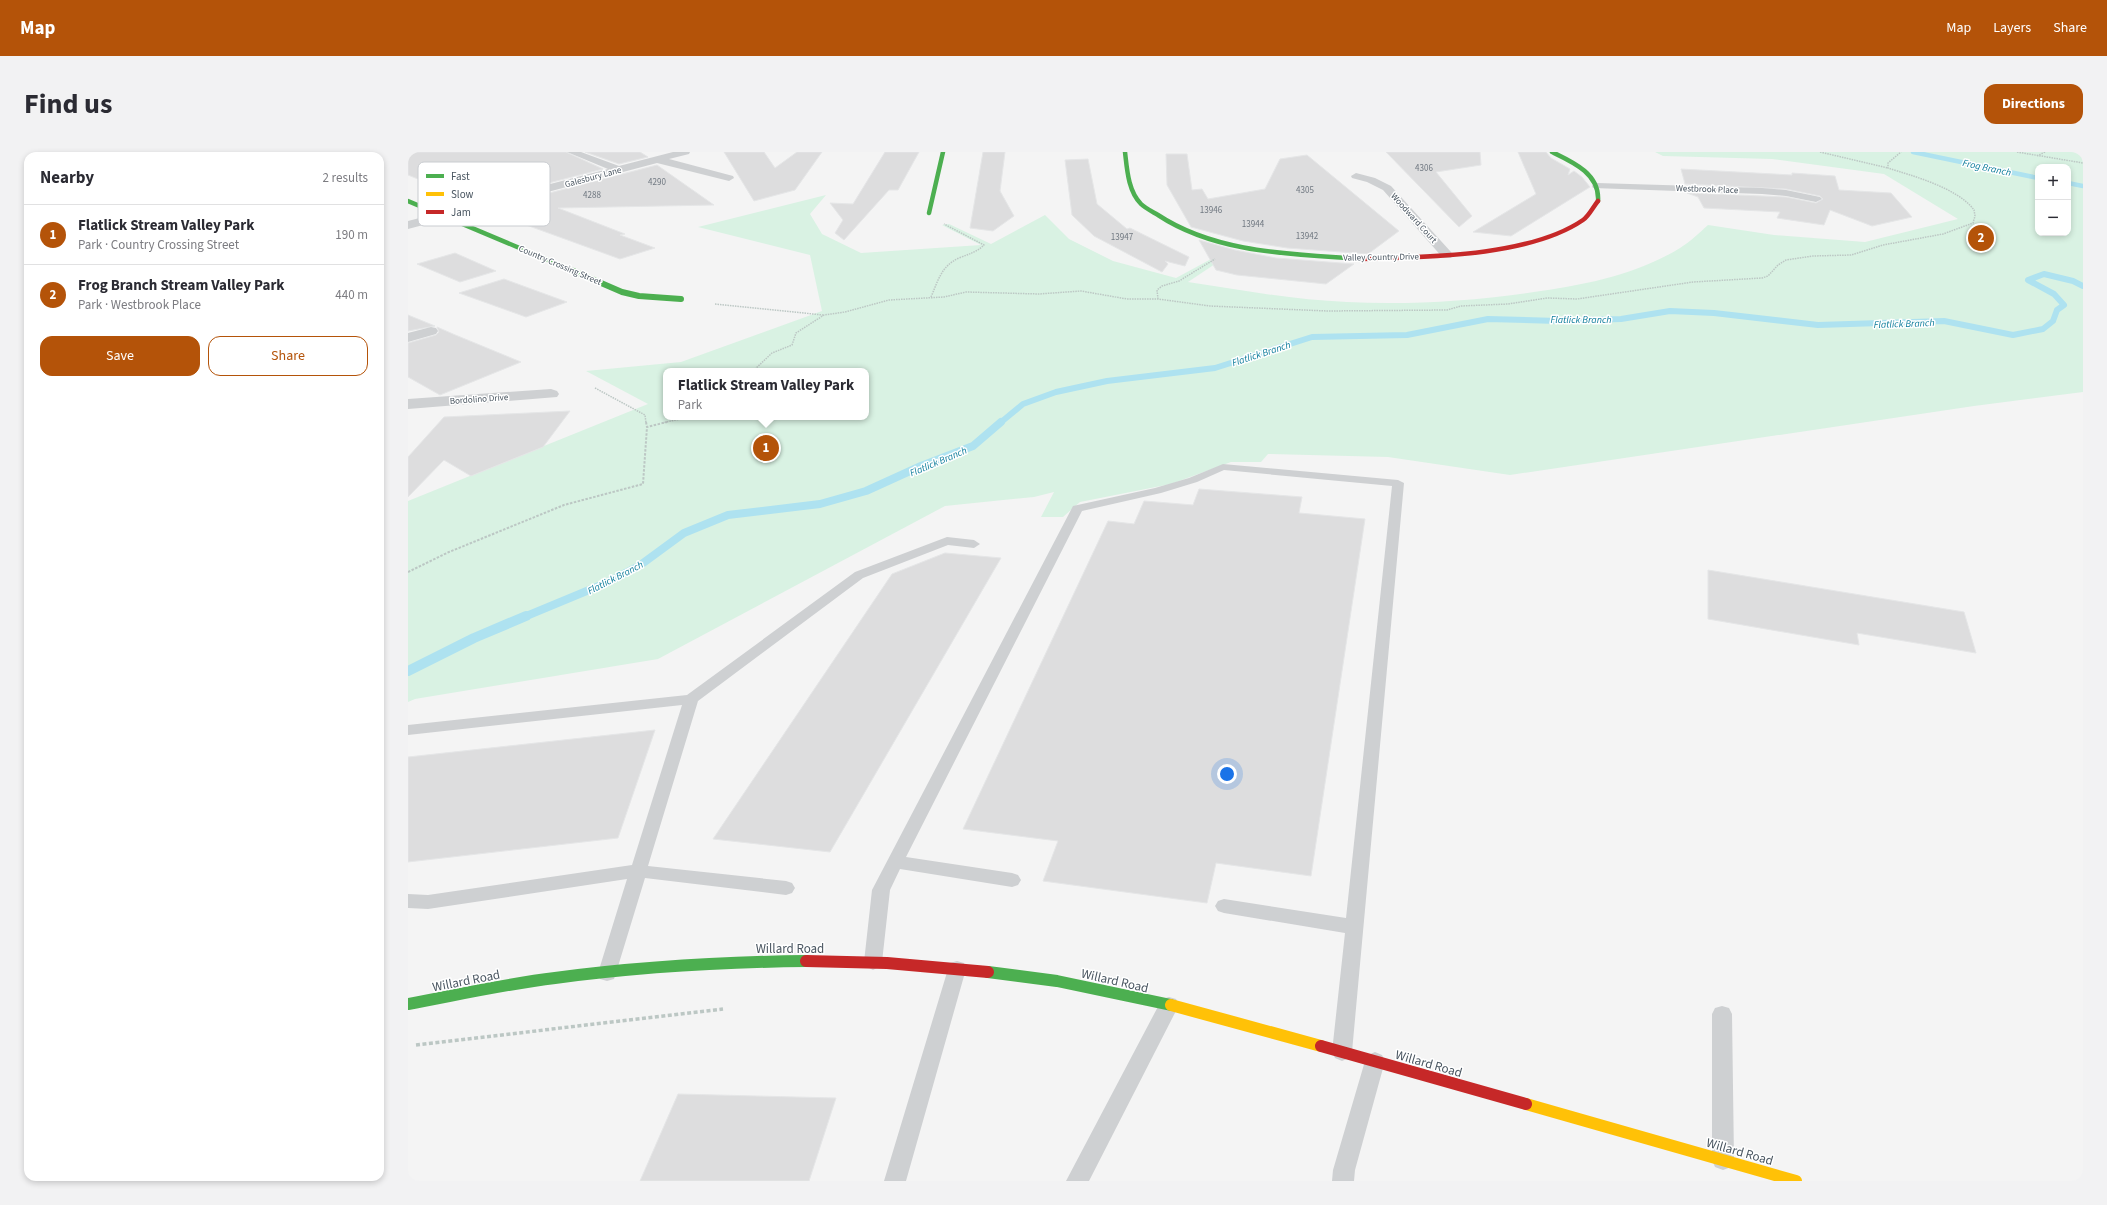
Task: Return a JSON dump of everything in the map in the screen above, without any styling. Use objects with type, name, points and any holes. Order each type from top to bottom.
[{"type":"street","points":[[572,152],[620,170]]},
{"type":"street","name":"Galesbury Lane","points":[[550,188],[684,152]]},
{"type":"street","points":[[929,213],[943,152]]},
{"type":"street","name":"Valley Country Drive","points":[[1125,152],[1131,188],[1141,204],[1162,219],[1193,234],[1241,246],[1306,256],[1386,258],[1447,255],[1486,251],[1528,243],[1568,229],[1586,218],[1592,212],[1599,199],[1597,186]]},
{"type":"street","points":[[1552,152],[1584,170],[1597,186]]},
{"type":"street","points":[[658,160],[729,178]]},
{"type":"street","name":"Woodward Court","points":[[1356,176],[1371,180],[1387,188],[1447,255]]},
{"type":"street","name":"Westbrook Place","points":[[1597,186],[1766,191],[1816,199]]},
{"type":"street","name":"Country Crossing Street","points":[[408,201],[418,205]]},
{"type":"street","name":"Galesbury Lane","points":[[408,225],[418,222]]},
{"type":"street","name":"Country Crossing Street","points":[[467,226],[622,292],[658,298],[681,299]]},
{"type":"street","points":[[408,338],[431,331]]},
{"type":"street","name":"Bordolino Drive","points":[[409,405],[551,394]]},
{"type":"street","name":"Willard Road","points":[[408,1004],[517,984],[663,966],[733,962],[804,960],[873,962],[1009,974],[1077,984],[1216,1016],[1796,1181]]},
{"type":"lane","points":[[873,962],[881,890],[1077,508],[1157,491],[1193,480],[1223,467],[1398,483],[1342,1052]]},
{"type":"lane","points":[[408,730],[691,699],[859,575],[947,541],[974,544]]},
{"type":"lane","points":[[607,973],[691,699]]},
{"type":"lane","points":[[895,862],[1012,880]]},
{"type":"lane","points":[[408,901],[428,902],[638,871],[786,888]]},
{"type":"lane","points":[[1224,906],[1354,927]]},
{"type":"lane","points":[[895,1181],[957,969]]},
{"type":"lane","points":[[1077,1181],[1169,1006]]},
{"type":"lane","points":[[1722,1014],[1723,1160]]},
{"type":"lane","points":[[1344,1181],[1344,1170],[1375,1061]]},
{"type":"path","points":[[715,304],[824,315],[845,312],[861,306],[890,300],[944,297],[966,292],[1039,294],[1082,291],[1127,299],[1158,299],[1210,306],[1399,311],[1446,310],[1460,306],[1508,304],[1547,298],[1577,299],[1693,282],[1762,278],[1768,276],[1778,265],[1786,260],[1813,256],[1851,255],[1883,245],[1943,234],[1974,223],[1976,215],[1974,209],[1966,202],[1916,176],[1820,152]]},
{"type":"path","points":[[1888,168],[1888,162],[1901,152]]},
{"type":"path","points":[[2017,152],[2083,163]]},
{"type":"path","points":[[2037,156],[2045,152]]},
{"type":"path","points":[[932,297],[936,283],[948,265],[979,250],[984,245],[944,224]]},
{"type":"path","points":[[1158,299],[1157,290],[1162,286],[1179,281],[1217,258]]},
{"type":"path","points":[[756,368],[772,353],[792,345],[796,332],[824,315]]},
{"type":"path","points":[[408,572],[449,552],[564,505],[643,484],[647,427],[645,415],[594,388]]},
{"type":"path","points":[[647,427],[676,420]]},
{"type":"path","points":[[416,1045],[723,1009]]},
{"type":"green space","points":[[1655,152],[2083,152],[2083,392],[1974,406],[1510,475],[1388,457],[1268,454],[1261,462],[1231,462],[1171,484],[1080,502],[1063,517],[1041,517],[1054,492],[1034,497],[945,506],[658,659],[415,699],[408,702],[408,501],[648,404],[586,371],[681,362],[822,311],[810,255],[698,227],[826,195],[810,214],[822,234],[861,253],[981,245],[942,225],[949,224],[991,244],[1045,215],[1069,239],[1113,261],[1176,278],[1226,251],[1233,252],[1188,282],[1327,301],[1370,303],[1440,302],[1511,295],[1572,286],[1609,278],[1646,265],[1684,246],[1708,225],[1774,235],[1865,242],[1958,219],[1884,174],[1772,159],[1663,156]]},
{"type":"building","points":[[408,152],[566,152],[603,169],[550,183],[550,162],[418,162],[418,179],[408,175]]},
{"type":"building","points":[[585,152],[640,152],[648,157],[619,164]]},
{"type":"building","points":[[724,152],[764,152],[775,168],[797,152],[822,152],[795,190],[754,201]]},
{"type":"building","points":[[885,152],[919,152],[898,190],[889,190],[844,240],[835,233],[843,220],[830,203],[853,204]]},
{"type":"building","points":[[983,152],[1005,152],[1000,191],[1014,216],[993,231],[970,228]]},
{"type":"building","points":[[1386,152],[1480,152],[1481,165],[1436,172],[1472,216],[1459,227]]},
{"type":"building","points":[[1518,152],[1546,152],[1551,158],[1570,169],[1568,175],[1574,171],[1582,177],[1590,187],[1511,236],[1473,232],[1536,194]]},
{"type":"building","points":[[1166,154],[1187,154],[1192,190],[1202,189],[1208,199],[1265,189],[1280,159],[1307,155],[1399,231],[1368,254],[1287,248],[1243,241],[1191,227],[1167,185]]},
{"type":"building","points":[[1088,159],[1097,204],[1127,229],[1130,228],[1189,257],[1185,266],[1165,261],[1168,264],[1162,272],[1094,236],[1072,215],[1065,160]]},
{"type":"building","points":[[657,165],[714,205],[558,208],[625,234],[620,235],[655,248],[620,259],[529,226],[550,226],[550,193]]},
{"type":"building","points":[[1681,169],[1835,176],[1839,190],[1891,193],[1912,217],[1872,226],[1830,210],[1824,225],[1777,218],[1780,212],[1704,208],[1698,197],[1687,193],[1786,197],[1816,203],[1823,199],[1820,196],[1786,189],[1685,184]]},
{"type":"building","points":[[1199,240],[1235,250],[1276,258],[1354,264],[1326,284],[1237,275],[1216,270]]},
{"type":"building","points":[[455,253],[496,271],[460,282],[417,264]]},
{"type":"building","points":[[504,279],[567,302],[526,317],[459,293]]},
{"type":"building","points":[[408,315],[435,326],[408,331]]},
{"type":"building","points":[[437,327],[521,362],[440,395],[408,377],[408,343],[436,335],[439,332]]},
{"type":"building","points":[[570,411],[543,447],[471,476],[444,460],[408,497],[408,457],[444,417]]},
{"type":"building","points":[[1199,489],[1302,497],[1299,513],[1365,519],[1311,876],[1216,863],[1207,903],[1043,881],[1058,841],[963,829],[1108,521],[1134,524],[1144,501],[1193,505]]},
{"type":"building","points":[[945,553],[1001,558],[830,852],[713,839],[892,574]]},
{"type":"building","points":[[1708,570],[1964,612],[1976,653],[1857,633],[1859,645],[1708,619]]},
{"type":"building","points":[[655,730],[618,838],[408,862],[408,757]]},
{"type":"building","points":[[678,1094],[836,1098],[809,1181],[640,1181]]},
{"type":"waterway","name":"Frog Branch","points":[[1913,152],[2035,177]]},
{"type":"waterway","name":"Frog Branch","points":[[2071,184],[2083,186]]},
{"type":"waterway","name":"Flatlick Branch","points":[[1000,423],[1023,404],[1056,392],[1107,381],[1215,368],[1312,337],[1407,335],[1488,319],[1558,321],[1621,319],[1670,311],[1714,313],[1818,325],[1944,321],[2013,335],[2043,329],[2053,321],[2057,310],[2064,305],[2054,294],[2028,280],[2044,274],[2073,281],[2083,286]]},
{"type":"waterway","name":"Flatlick Branch","points":[[524,617],[606,583],[639,566],[684,533],[728,515],[820,504],[866,491],[921,466],[973,446],[1001,422]]},
{"type":"waterway","name":"Flatlick Branch","points":[[408,671],[474,638],[526,616]]},
{"type":"traffic: fast","points":[[929,213],[943,152]]},
{"type":"traffic: fast","points":[[1125,152],[1129,180],[1141,204],[1176,227],[1227,244],[1291,254],[1361,259]]},
{"type":"traffic: fast","points":[[1552,152],[1584,170],[1591,177],[1599,192],[1598,201]]},
{"type":"traffic: fast","points":[[408,201],[418,205]]},
{"type":"traffic: fast","points":[[467,226],[622,292],[639,296],[681,299]]},
{"type":"traffic: fast","points":[[408,1004],[477,990],[590,973],[698,964],[806,961]]},
{"type":"traffic: fast","points":[[988,972],[1057,981],[1171,1005]]},
{"type":"traffic: slow","points":[[1171,1005],[1321,1046]]},
{"type":"traffic: slow","points":[[1526,1104],[1796,1181]]},
{"type":"traffic: jam","points":[[1361,259],[1453,254],[1491,250],[1527,243],[1560,233],[1584,219],[1598,201]]},
{"type":"traffic: jam","points":[[806,961],[887,963],[988,972]]},
{"type":"traffic: jam","points":[[1321,1046],[1526,1104]]},
{"type":"place","name":"Frog Branch Stream Valley Park","points":[[1981,238]]},
{"type":"place","name":"Flatlick Stream Valley Park","points":[[766,448]]}]
